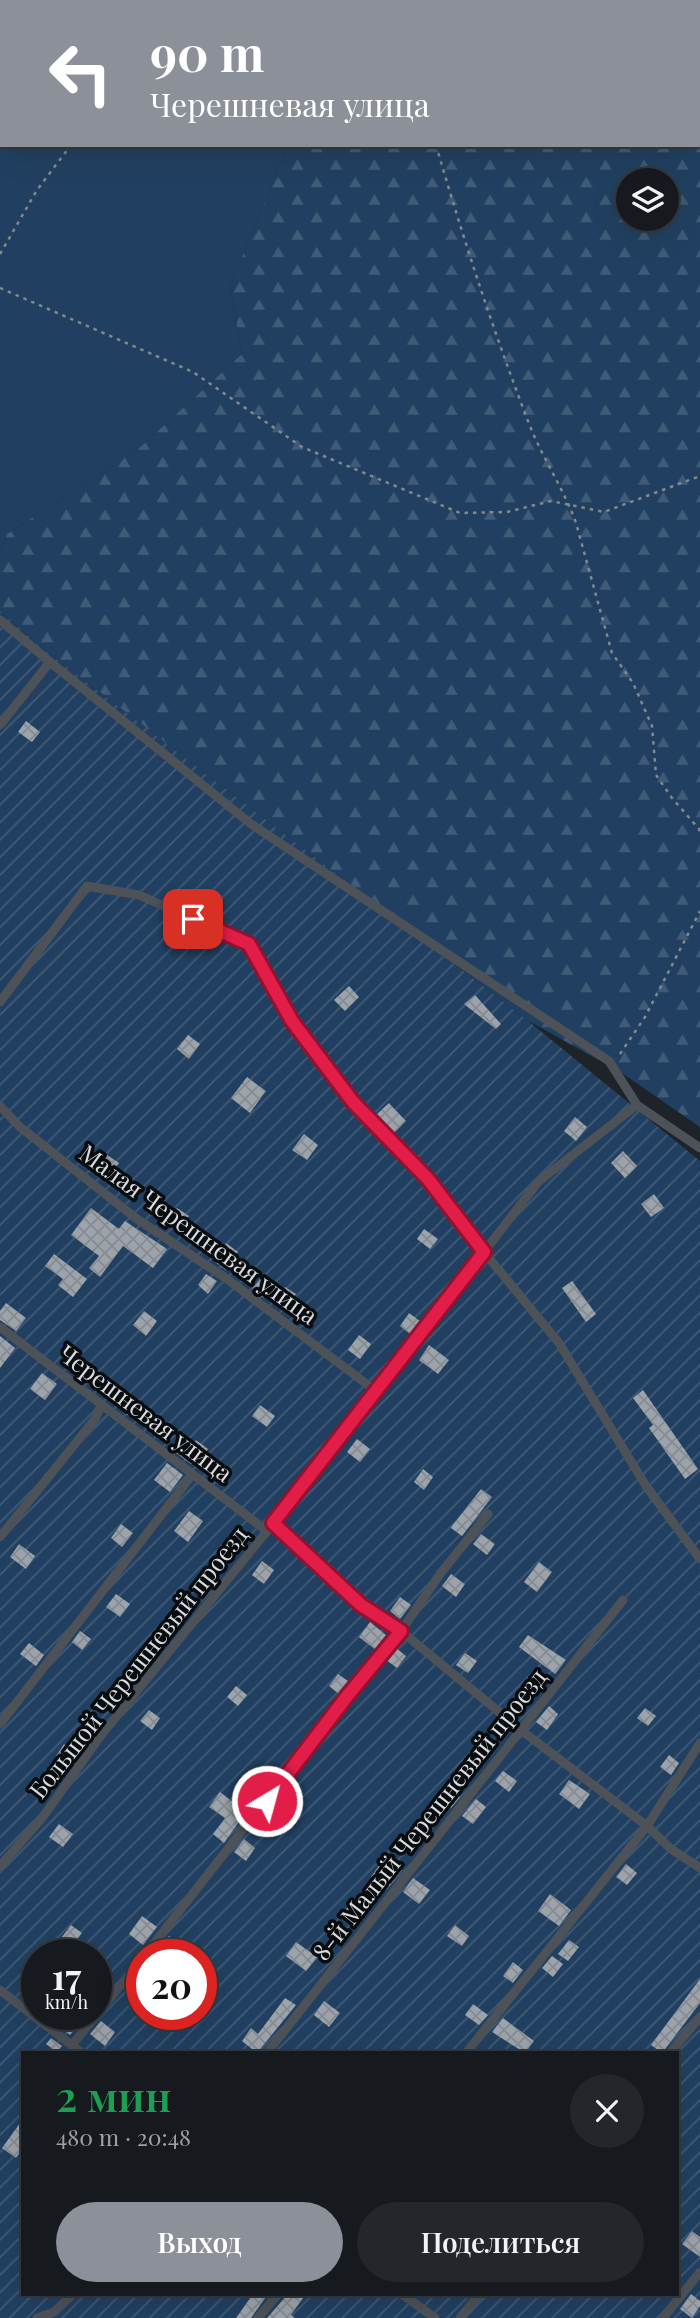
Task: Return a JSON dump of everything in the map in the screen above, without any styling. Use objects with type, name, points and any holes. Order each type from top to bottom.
[{"type":"lane","points":[[0,620],[251,824],[609,1061],[636,1105],[700,1148]]},
{"type":"lane","points":[[0,725],[50,663]]},
{"type":"lane","points":[[0,1002],[87,886],[139,895],[249,944],[292,1021],[353,1102],[428,1179],[559,1343],[646,1486],[700,1559]]},
{"type":"lane","name":"Большой Черешневый проезд","points":[[0,1866],[42,1818],[102,1734],[270,1527],[540,1181],[636,1105]]},
{"type":"lane","name":"Малая Черешневая улица","points":[[0,1106],[20,1127],[137,1219],[227,1279],[376,1391]]},
{"type":"lane","name":"Черешневая улица","points":[[0,1327],[192,1475],[270,1527],[361,1605],[401,1631],[521,1730],[647,1826],[671,1849],[700,1868]]},
{"type":"lane","points":[[0,1537],[95,1419],[101,1405]]},
{"type":"lane","points":[[0,1724],[192,1475]]},
{"type":"lane","points":[[157,1939],[401,1631],[440,1574],[488,1514]]},
{"type":"lane","name":"8-й Малый Черешневый проезд","points":[[269,2051],[623,1600]]},
{"type":"lane","points":[[468,2051],[647,1826],[700,1743]]},
{"type":"lane","points":[[72,2045],[126,1979]]},
{"type":"lane","points":[[0,1990],[80,2051]]},
{"type":"lane","points":[[672,2051],[700,2017]]},
{"type":"lane","points":[[663,2318],[700,2272]]},
{"type":"lane","points":[[37,2318],[54,2312],[71,2296]]},
{"type":"lane","points":[[258,2318],[276,2296]]},
{"type":"lane","points":[[405,2296],[435,2318]]},
{"type":"lane","points":[[460,2318],[478,2296]]},
{"type":"path","points":[[0,254],[37,190],[69,147]]},
{"type":"path","points":[[437,147],[462,236],[529,424],[569,505],[593,577],[612,653],[633,682],[652,726],[656,775],[699,828],[700,833]]},
{"type":"path","points":[[0,288],[193,372],[302,447],[460,513],[507,512],[551,500],[604,512],[700,476]]},
{"type":"path","points":[[609,1061],[621,1054],[645,1017],[700,911]]},
{"type":"green space","points":[[0,147],[287,147],[230,286],[242,354],[137,450],[7,534],[0,553]]},
{"type":"green space","points":[[287,147],[700,147],[700,1127],[622,1073],[527,1020],[41,647],[0,611],[0,553],[7,534],[137,450],[242,354],[230,286]]},
{"type":"green space","points":[[0,611],[41,647],[527,1020],[700,1161],[700,2318],[0,2318]]},
{"type":"building","points":[[26,721],[40,732],[32,742],[18,732]]},
{"type":"building","points":[[349,986],[359,997],[345,1011],[334,1000]]},
{"type":"building","points":[[475,995],[501,1024],[496,1029],[464,1004]]},
{"type":"building","points":[[188,1035],[200,1044],[189,1059],[177,1049]]},
{"type":"building","points":[[247,1077],[266,1091],[250,1113],[231,1098]]},
{"type":"building","points":[[389,1103],[406,1121],[394,1133],[376,1115]]},
{"type":"building","points":[[575,1117],[587,1127],[576,1141],[564,1131]]},
{"type":"building","points":[[304,1134],[318,1145],[307,1160],[292,1150]]},
{"type":"building","points":[[623,1151],[637,1166],[625,1178],[611,1163]]},
{"type":"building","points":[[107,1155],[119,1163],[109,1177],[97,1168]]},
{"type":"building","points":[[654,1194],[664,1208],[651,1217],[641,1204]]},
{"type":"building","points":[[91,1208],[119,1229],[125,1221],[167,1249],[153,1268],[123,1246],[100,1277],[89,1268],[99,1256],[71,1235]]},
{"type":"building","points":[[177,1208],[189,1216],[180,1227],[169,1219]]},
{"type":"building","points":[[424,1229],[438,1239],[430,1249],[417,1239]]},
{"type":"building","points":[[226,1243],[238,1252],[226,1270],[215,1262]]},
{"type":"building","points":[[54,1254],[87,1279],[73,1297],[58,1285],[63,1279],[45,1266]]},
{"type":"building","points":[[206,1274],[217,1281],[208,1294],[198,1285]]},
{"type":"building","points":[[260,1279],[272,1288],[264,1298],[252,1289]]},
{"type":"building","points":[[572,1281],[596,1314],[586,1322],[562,1288]]},
{"type":"building","points":[[285,1287],[296,1294],[284,1310],[274,1303]]},
{"type":"building","points":[[6,1303],[26,1318],[16,1331],[0,1320],[0,1311]]},
{"type":"building","points":[[144,1311],[157,1321],[146,1336],[133,1325]]},
{"type":"building","points":[[409,1313],[420,1321],[410,1334],[400,1326]]},
{"type":"building","points":[[359,1335],[371,1344],[360,1359],[348,1350]]},
{"type":"building","points":[[0,1336],[15,1348],[0,1368]]},
{"type":"building","points":[[429,1345],[449,1360],[438,1374],[419,1360]]},
{"type":"building","points":[[42,1373],[57,1384],[45,1400],[30,1389]]},
{"type":"building","points":[[643,1390],[698,1469],[685,1479],[649,1428],[653,1425],[633,1398]]},
{"type":"building","points":[[131,1399],[141,1407],[133,1419],[122,1411]]},
{"type":"building","points":[[260,1405],[275,1416],[267,1427],[252,1416]]},
{"type":"building","points":[[357,1439],[370,1449],[360,1462],[347,1452]]},
{"type":"building","points":[[196,1440],[208,1449],[198,1463],[194,1461],[191,1464],[175,1452],[183,1441],[191,1447]]},
{"type":"building","points":[[167,1463],[183,1475],[170,1492],[154,1480]]},
{"type":"building","points":[[423,1469],[433,1477],[424,1490],[414,1482]]},
{"type":"building","points":[[481,1489],[492,1497],[462,1536],[451,1528]]},
{"type":"building","points":[[189,1511],[203,1521],[188,1542],[174,1531]]},
{"type":"building","points":[[121,1524],[133,1533],[122,1547],[111,1538]]},
{"type":"building","points":[[481,1534],[495,1544],[487,1555],[473,1544]]},
{"type":"building","points":[[19,1544],[35,1556],[26,1569],[10,1557]]},
{"type":"building","points":[[262,1561],[274,1570],[264,1584],[252,1575]]},
{"type":"building","points":[[539,1562],[552,1572],[537,1592],[524,1582]]},
{"type":"building","points":[[451,1574],[465,1584],[456,1597],[442,1586]]},
{"type":"building","points":[[116,1594],[130,1604],[120,1617],[106,1607]]},
{"type":"building","points":[[400,1597],[411,1605],[400,1619],[390,1611]]},
{"type":"building","points":[[370,1622],[386,1635],[376,1650],[359,1637]]},
{"type":"building","points":[[80,1631],[91,1639],[82,1650],[72,1642]]},
{"type":"building","points":[[528,1635],[566,1660],[555,1674],[519,1647]]},
{"type":"building","points":[[29,1643],[44,1655],[36,1666],[20,1654]]},
{"type":"building","points":[[396,1648],[406,1656],[397,1668],[386,1660]]},
{"type":"building","points":[[465,1653],[477,1661],[468,1673],[456,1665]]},
{"type":"building","points":[[338,1674],[348,1681],[339,1694],[329,1686]]},
{"type":"building","points":[[236,1686],[247,1695],[238,1706],[227,1697]]},
{"type":"building","points":[[549,1706],[558,1714],[547,1730],[536,1722]]},
{"type":"building","points":[[645,1708],[656,1716],[648,1726],[637,1718]]},
{"type":"building","points":[[149,1710],[160,1718],[152,1730],[140,1721]]},
{"type":"building","points":[[64,1744],[76,1753],[67,1764],[56,1756]]},
{"type":"building","points":[[669,1755],[679,1763],[671,1775],[660,1767]]},
{"type":"building","points":[[503,1771],[517,1781],[509,1792],[495,1781]]},
{"type":"building","points":[[263,1772],[273,1779],[265,1790],[255,1782]]},
{"type":"building","points":[[569,1780],[590,1794],[579,1809],[559,1794]]},
{"type":"building","points":[[451,1790],[460,1797],[451,1808],[442,1802]]},
{"type":"building","points":[[220,1792],[246,1812],[224,1843],[213,1834],[225,1818],[209,1807]]},
{"type":"building","points":[[476,1799],[486,1807],[473,1824],[462,1816]]},
{"type":"building","points":[[59,1824],[73,1834],[63,1847],[49,1837]]},
{"type":"building","points":[[244,1839],[255,1848],[246,1861],[234,1852]]},
{"type":"building","points":[[385,1857],[402,1870],[387,1889],[371,1877]]},
{"type":"building","points":[[626,1864],[637,1873],[627,1885],[616,1877]]},
{"type":"building","points":[[413,1878],[430,1890],[419,1904],[403,1892]]},
{"type":"building","points":[[550,1894],[571,1910],[559,1926],[538,1911]]},
{"type":"building","points":[[354,1898],[369,1909],[359,1923],[344,1912]]},
{"type":"building","points":[[142,1916],[157,1927],[148,1939],[135,1939],[129,1934]]},
{"type":"building","points":[[71,1925],[82,1933],[78,1939],[62,1937]]},
{"type":"building","points":[[455,1925],[469,1936],[462,1946],[447,1936]]},
{"type":"building","points":[[569,1940],[579,1947],[568,1961],[558,1954]]},
{"type":"building","points":[[296,1942],[317,1957],[306,1971],[286,1956]]},
{"type":"building","points":[[552,1956],[563,1964],[553,1977],[542,1968]]},
{"type":"building","points":[[513,1962],[523,1970],[513,1983],[503,1976]]},
{"type":"building","points":[[700,1979],[700,2003],[664,2051],[651,2045]]},
{"type":"building","points":[[285,1998],[296,2005],[259,2051],[254,2051],[242,2041],[251,2028],[258,2034]]},
{"type":"building","points":[[324,2001],[340,2013],[329,2027],[314,2015]]},
{"type":"building","points":[[473,2004],[488,2015],[479,2025],[465,2015]]},
{"type":"building","points":[[503,2018],[534,2041],[526,2051],[522,2051],[492,2032]]},
{"type":"building","points":[[93,2030],[115,2032],[105,2046],[90,2034]]},
{"type":"building","points":[[51,2038],[62,2046],[56,2051],[46,2044]]},
{"type":"building","points":[[21,2122],[21,2151],[16,2158],[2,2148]]},
{"type":"building","points":[[692,2231],[700,2237],[700,2257],[682,2244]]},
{"type":"building","points":[[691,2294],[700,2301],[700,2306],[692,2318],[680,2309]]},
{"type":"building","points":[[252,2296],[266,2297],[251,2318],[236,2318]]},
{"type":"building","points":[[286,2296],[305,2296],[291,2315],[295,2318],[267,2318]]},
{"type":"route","points":[[193,919],[249,944],[292,1021],[353,1102],[428,1179],[484,1252],[273,1523],[361,1605],[401,1631],[267,1801]]}]
